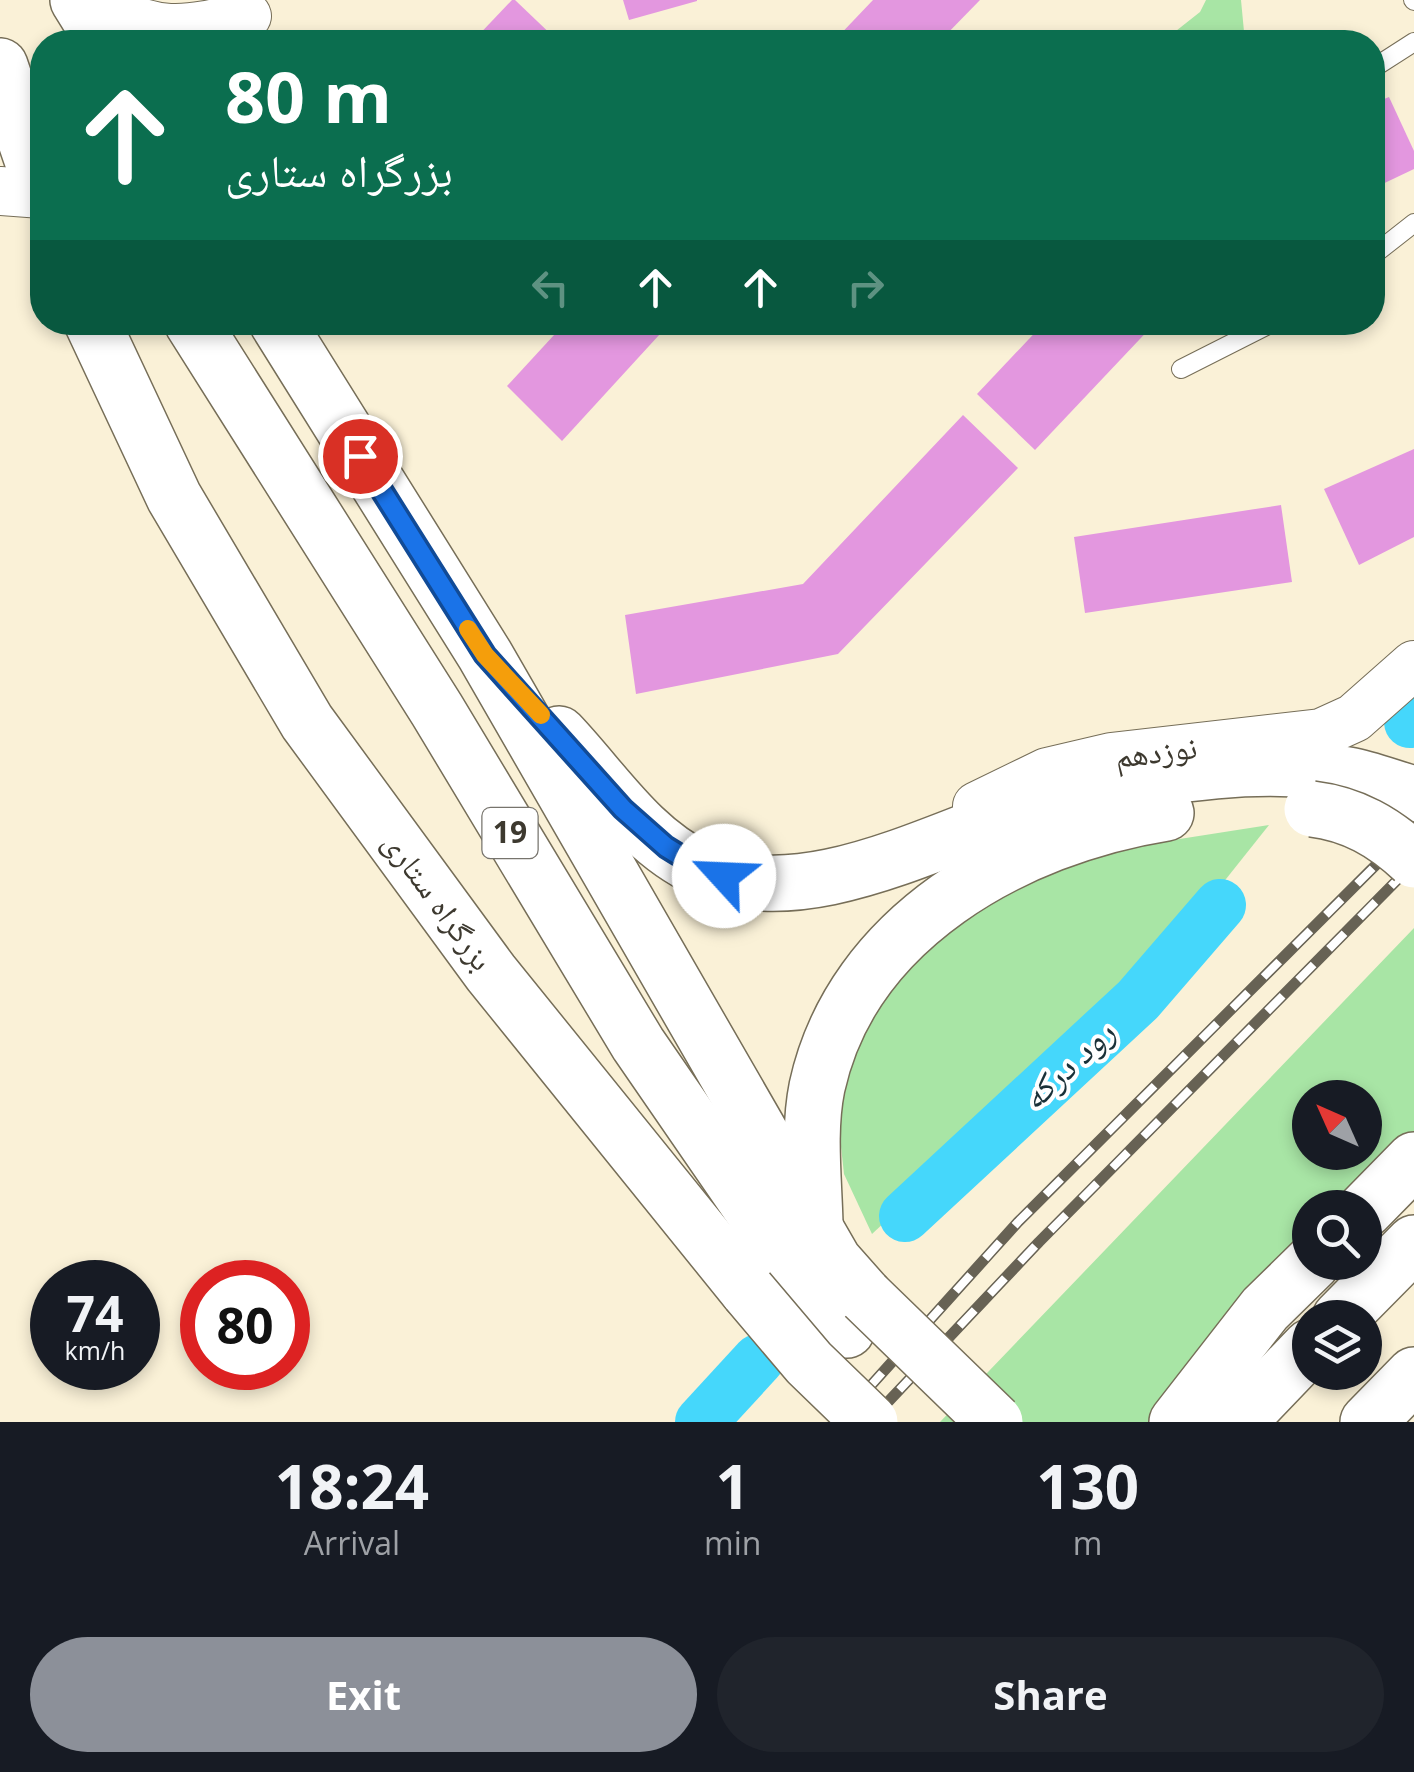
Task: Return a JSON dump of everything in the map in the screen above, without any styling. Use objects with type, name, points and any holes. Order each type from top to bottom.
[{"type":"highway","points":[[78,0],[97,30]]},
{"type":"highway","points":[[0,34],[14,105],[30,154]]},
{"type":"highway","name":"بزرگراه ستاری","points":[[98,335],[174,497],[307,722],[491,973],[748,1291],[809,1363],[870,1422]]},
{"type":"highway","name":"19","points":[[200,335],[426,693],[638,1044],[793,1269],[995,1422]]},
{"type":"highway","name":"19","points":[[285,335],[485,655],[815,1227],[856,1313],[941,1422]]},
{"type":"highway","points":[[485,655],[623,809],[666,847],[700,868],[748,884],[796,883],[848,874],[1019,810],[1084,792],[1190,775],[1259,770],[1331,792],[1340,812],[1364,822],[1414,860]]},
{"type":"highway","points":[[815,1227],[816,1089],[838,1020],[868,975],[938,904],[1029,853],[1093,829],[1163,813],[1259,807],[1331,792],[1414,794]]},
{"type":"highway","points":[[1382,1193],[1414,1160]]},
{"type":"highway","points":[[1358,1300],[1414,1243]]},
{"type":"highway","points":[[1177,1422],[1265,1309],[1295,1280]]},
{"type":"highway","points":[[1238,1422],[1292,1366]]},
{"type":"highway","points":[[1368,1422],[1414,1374]]},
{"type":"street","points":[[96,0],[152,26],[184,30],[249,19]]},
{"type":"street","points":[[0,191],[30,191]]},
{"type":"street","name":"نوزدهم","points":[[898,855],[1006,790],[1047,772],[1111,756],[1321,733],[1354,718],[1414,665]]},
{"type":"lane","points":[[1385,60],[1414,42]]},
{"type":"lane","points":[[1385,245],[1414,222]]},
{"type":"lane","points":[[1181,369],[1248,335]]},
{"type":"green space","points":[[1206,0],[1241,0],[1244,30],[1177,30],[1200,12]]},
{"type":"green space","points":[[1269,825],[1191,923],[1103,1018],[872,1234],[844,1174],[836,1101],[879,998],[924,952],[973,914],[1034,878],[1103,851]]},
{"type":"green space","points":[[1414,928],[1414,1137],[1382,1169],[1382,1080],[1292,1080],[1292,1170],[1381,1170],[1362,1190],[1292,1190],[1292,1264],[1153,1422],[940,1422]]},
{"type":"building","points":[[515,0],[546,30],[483,30]]},
{"type":"building","points":[[623,0],[697,0],[697,1],[629,20]]},
{"type":"building","points":[[873,0],[980,0],[951,30],[844,30]]},
{"type":"building","points":[[1389,97],[1414,151],[1414,169],[1385,183],[1385,99]]},
{"type":"building","points":[[554,335],[659,335],[562,441],[507,386]]},
{"type":"building","points":[[1033,335],[1144,335],[1035,450],[977,394]]},
{"type":"building","points":[[963,415],[1018,468],[838,654],[636,694],[625,615],[803,584]]},
{"type":"building","points":[[1414,449],[1414,537],[1359,565],[1324,489]]},
{"type":"building","points":[[1281,505],[1292,582],[1085,613],[1074,537]]},
{"type":"waterway","name":"رود درکه","points":[[1410,722],[1414,720]]},
{"type":"waterway","name":"رود درکه","points":[[905,1216],[1138,1000],[1220,905]]},
{"type":"waterway","name":"رود درکه","points":[[701,1422],[758,1360]]},
{"type":"railway","points":[[838,1422],[1018,1222],[1414,827]]},
{"type":"railway","points":[[869,1422],[1039,1242],[1414,863]]},
{"type":"slow traffic","points":[[468,629],[485,655],[541,715]]},
{"type":"route","points":[[360,456],[485,655],[623,809],[666,847],[700,868],[724,876]]}]
